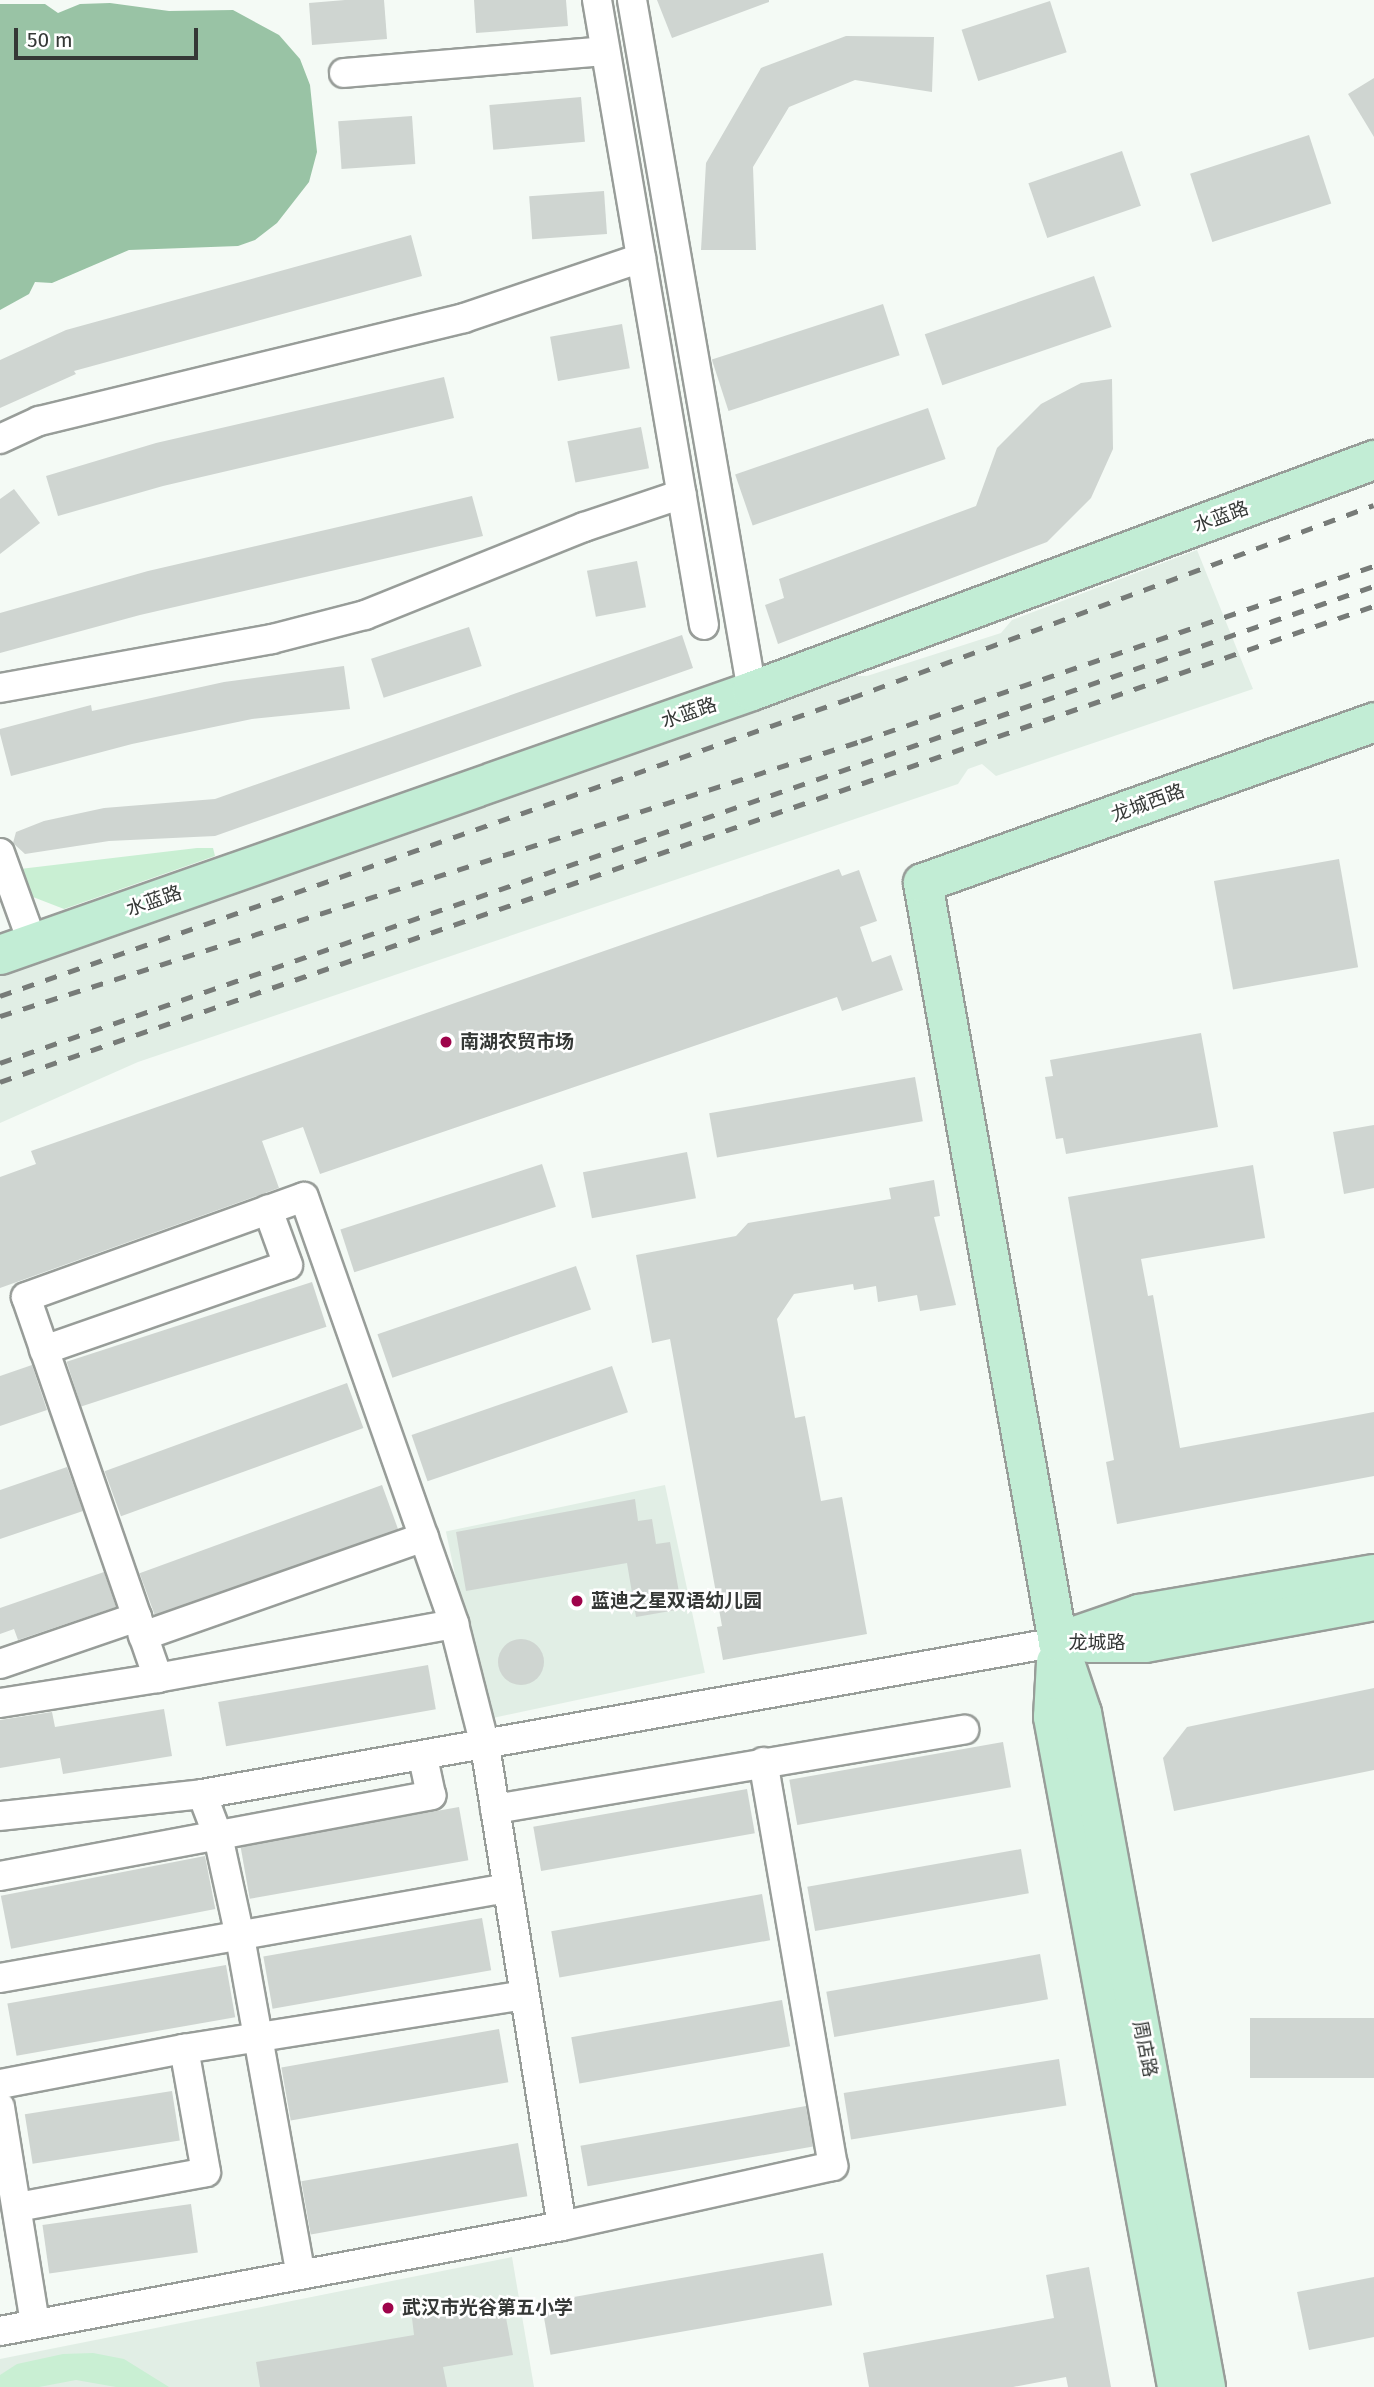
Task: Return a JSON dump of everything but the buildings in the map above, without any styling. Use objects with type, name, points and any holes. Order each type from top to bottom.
[{"type":"street","points":[[597,0],[704,625]]},
{"type":"street","points":[[632,0],[752,691]]},
{"type":"street","points":[[344,73],[606,51]]},
{"type":"street","points":[[0,439],[38,421],[464,318],[641,258]]},
{"type":"street","name":"水蓝路","points":[[17,949],[752,691],[1374,460]]},
{"type":"street","points":[[0,688],[272,639],[365,615],[584,527],[682,494]]},
{"type":"street","name":"龙城西路","points":[[923,883],[1374,722]]},
{"type":"street","points":[[0,853],[17,949]]},
{"type":"street","name":"周店路","points":[[923,883],[1109,1943],[1151,2158],[1206,2387]]},
{"type":"street","points":[[158,1678],[26,1297],[304,1198],[454,1624],[485,1746],[562,2226]]},
{"type":"street","points":[[44,1350],[288,1265],[268,1210]]},
{"type":"street","points":[[0,1664],[140,1626],[424,1537]]},
{"type":"street","name":"龙城路","points":[[1058,1643],[1139,1614],[1374,1574]]},
{"type":"street","name":"龙城路","points":[[1058,1643],[1145,1643],[1374,1601]]},
{"type":"street","points":[[0,1703],[158,1678],[454,1624]]},
{"type":"street","points":[[0,1815],[202,1794],[1058,1643]]},
{"type":"street","points":[[495,1809],[964,1730]]},
{"type":"street","points":[[0,1876],[431,1794],[423,1756]]},
{"type":"street","points":[[0,2331],[562,2226],[833,2166],[763,1762]]},
{"type":"street","points":[[202,1794],[218,1836],[240,1937],[300,2275]]},
{"type":"street","points":[[0,1978],[507,1888]]},
{"type":"street","points":[[1109,1943],[1100,2084],[1110,2163],[1151,2387]]},
{"type":"street","points":[[1109,1943],[1173,2088],[1232,2387]]},
{"type":"street","points":[[0,2084],[184,2049],[258,2040],[524,1995]]},
{"type":"street","points":[[18,2207],[206,2172],[184,2049]]},
{"type":"street","points":[[0,2108],[18,2207],[34,2324]]},
{"type":"street","name":"周店路","points":[[1151,2158],[1177,2387]]},
{"type":"shaded area","points":[[110,3],[169,11],[233,10],[279,35],[300,59],[310,85],[317,152],[309,182],[277,223],[255,240],[238,246],[129,250],[52,283],[35,282],[29,294],[0,310],[0,4],[45,4],[58,13],[80,4]]},
{"type":"shaded area","points":[[1197,550],[1253,689],[996,776],[982,764],[968,769],[958,784],[138,1062],[0,1123],[0,976],[852,676],[867,676],[1001,633],[1012,620]]},
{"type":"shaded area","points":[[213,848],[215,856],[64,909],[33,897],[20,869]]},
{"type":"shaded area","name":"蓝迪之星双语幼儿园","points":[[665,1485],[705,1673],[486,1719],[446,1532]]},
{"type":"shaded area","name":"武汉市光谷第五小学","points":[[512,2257],[534,2387],[0,2387],[0,2359]]},
{"type":"shaded area","points":[[93,2353],[124,2359],[169,2387],[116,2387],[76,2380],[39,2387],[0,2387],[0,2375],[17,2364],[63,2354]]},
{"type":"railway","points":[[0,996],[851,698],[1374,505]]},
{"type":"railway","points":[[0,1016],[861,741],[1374,566]]},
{"type":"railway","points":[[0,1063],[1374,586]]},
{"type":"railway","points":[[0,1082],[1374,606]]},
{"type":"place","name":"南湖农贸市场","points":[[446,1042]]},
{"type":"place","name":"蓝迪之星双语幼儿园","points":[[577,1601]]},
{"type":"place","name":"武汉市光谷第五小学","points":[[388,2308]]}]
